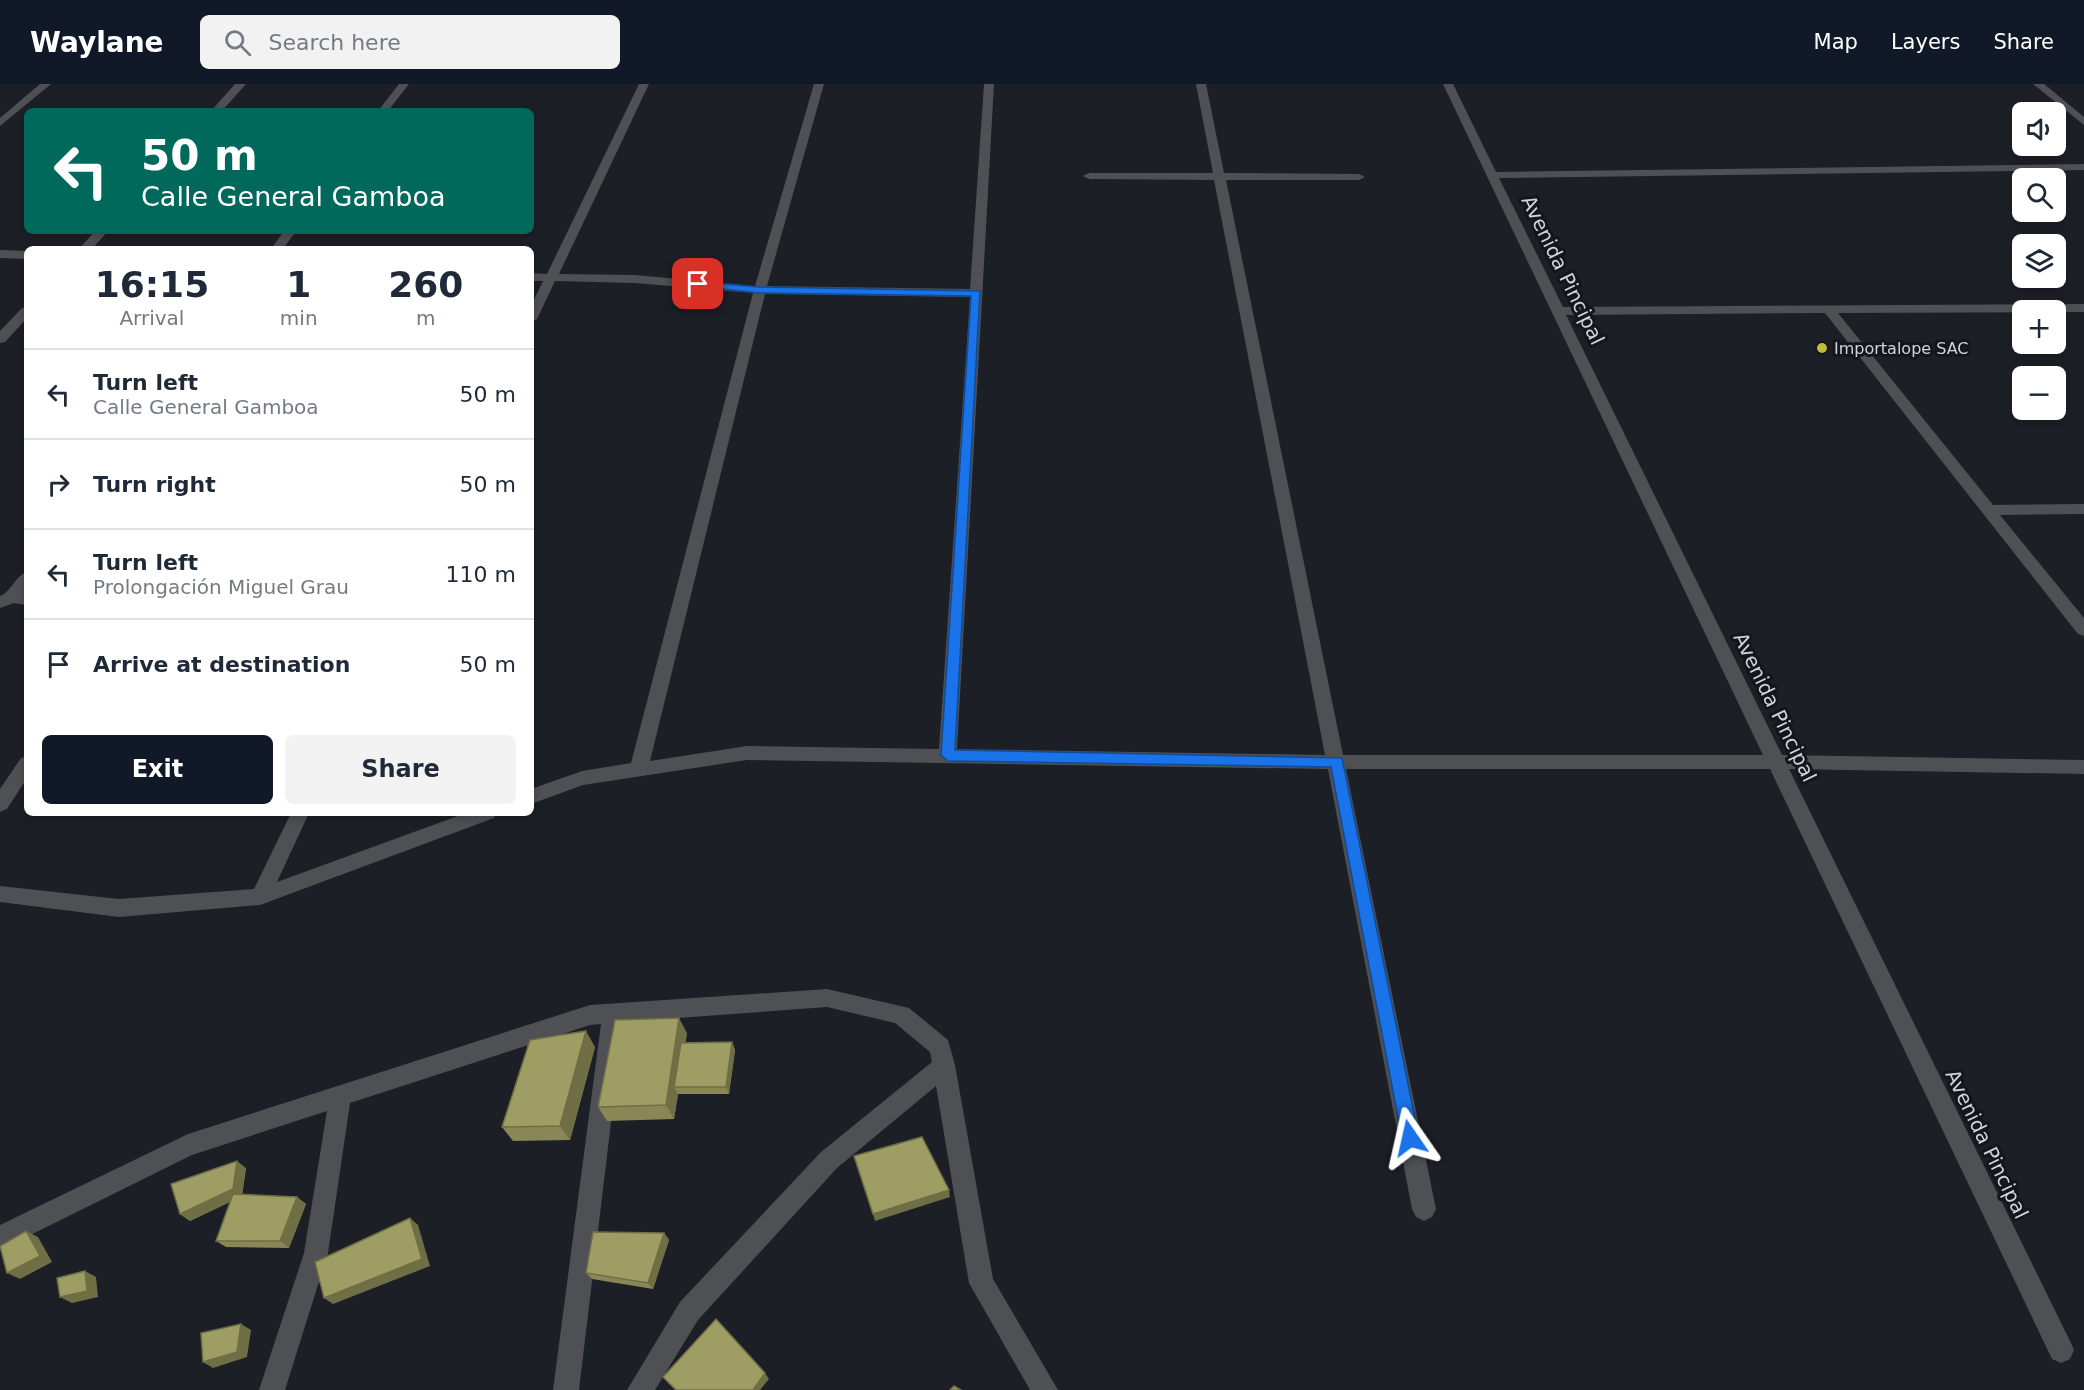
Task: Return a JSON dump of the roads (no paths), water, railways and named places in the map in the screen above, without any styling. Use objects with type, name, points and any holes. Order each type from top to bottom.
[{"type":"street","points":[[0,123],[46,84]]},
{"type":"street","points":[[219,108],[242,84]]},
{"type":"street","points":[[385,108],[404,84]]},
{"type":"street","points":[[534,313],[644,84]]},
{"type":"street","points":[[639,767],[760,290],[819,84]]},
{"type":"street","points":[[948,755],[989,84]]},
{"type":"street","points":[[1201,84],[1424,1209]]},
{"type":"street","name":"Avenida Pincipal","points":[[1448,84],[2061,1350]]},
{"type":"street","points":[[2038,84],[2084,122]]},
{"type":"street","points":[[1492,175],[2084,167]]},
{"type":"street","points":[[1089,176],[1359,177]]},
{"type":"street","points":[[88,246],[99,234]]},
{"type":"street","points":[[0,254],[24,255]]},
{"type":"street","points":[[534,277],[635,279],[760,290],[976,293]]},
{"type":"street","points":[[1827,308],[2084,630]]},
{"type":"street","points":[[1558,311],[2084,308]]},
{"type":"street","points":[[0,339],[24,314]]},
{"type":"street","points":[[1988,510],[2084,509]]},
{"type":"street","points":[[13,599],[24,582]]},
{"type":"street","points":[[534,796],[582,778],[639,767],[747,753],[1337,762],[1776,762],[2084,767]]},
{"type":"street","points":[[0,804],[24,768]]},
{"type":"street","points":[[260,897],[299,816]]},
{"type":"street","points":[[0,894],[119,908],[260,897],[479,816]]},
{"type":"street","points":[[0,1238],[188,1145],[590,1015],[827,998],[901,1015],[939,1047],[981,1283],[1045,1390]]},
{"type":"street","points":[[566,1390],[613,1014]]},
{"type":"street","points":[[640,1390],[689,1311],[822,1168],[944,1065]]},
{"type":"street","points":[[272,1390],[316,1253],[340,1096]]},
{"type":"place","name":"Importalope SAC","points":[[1822,348]]}]
